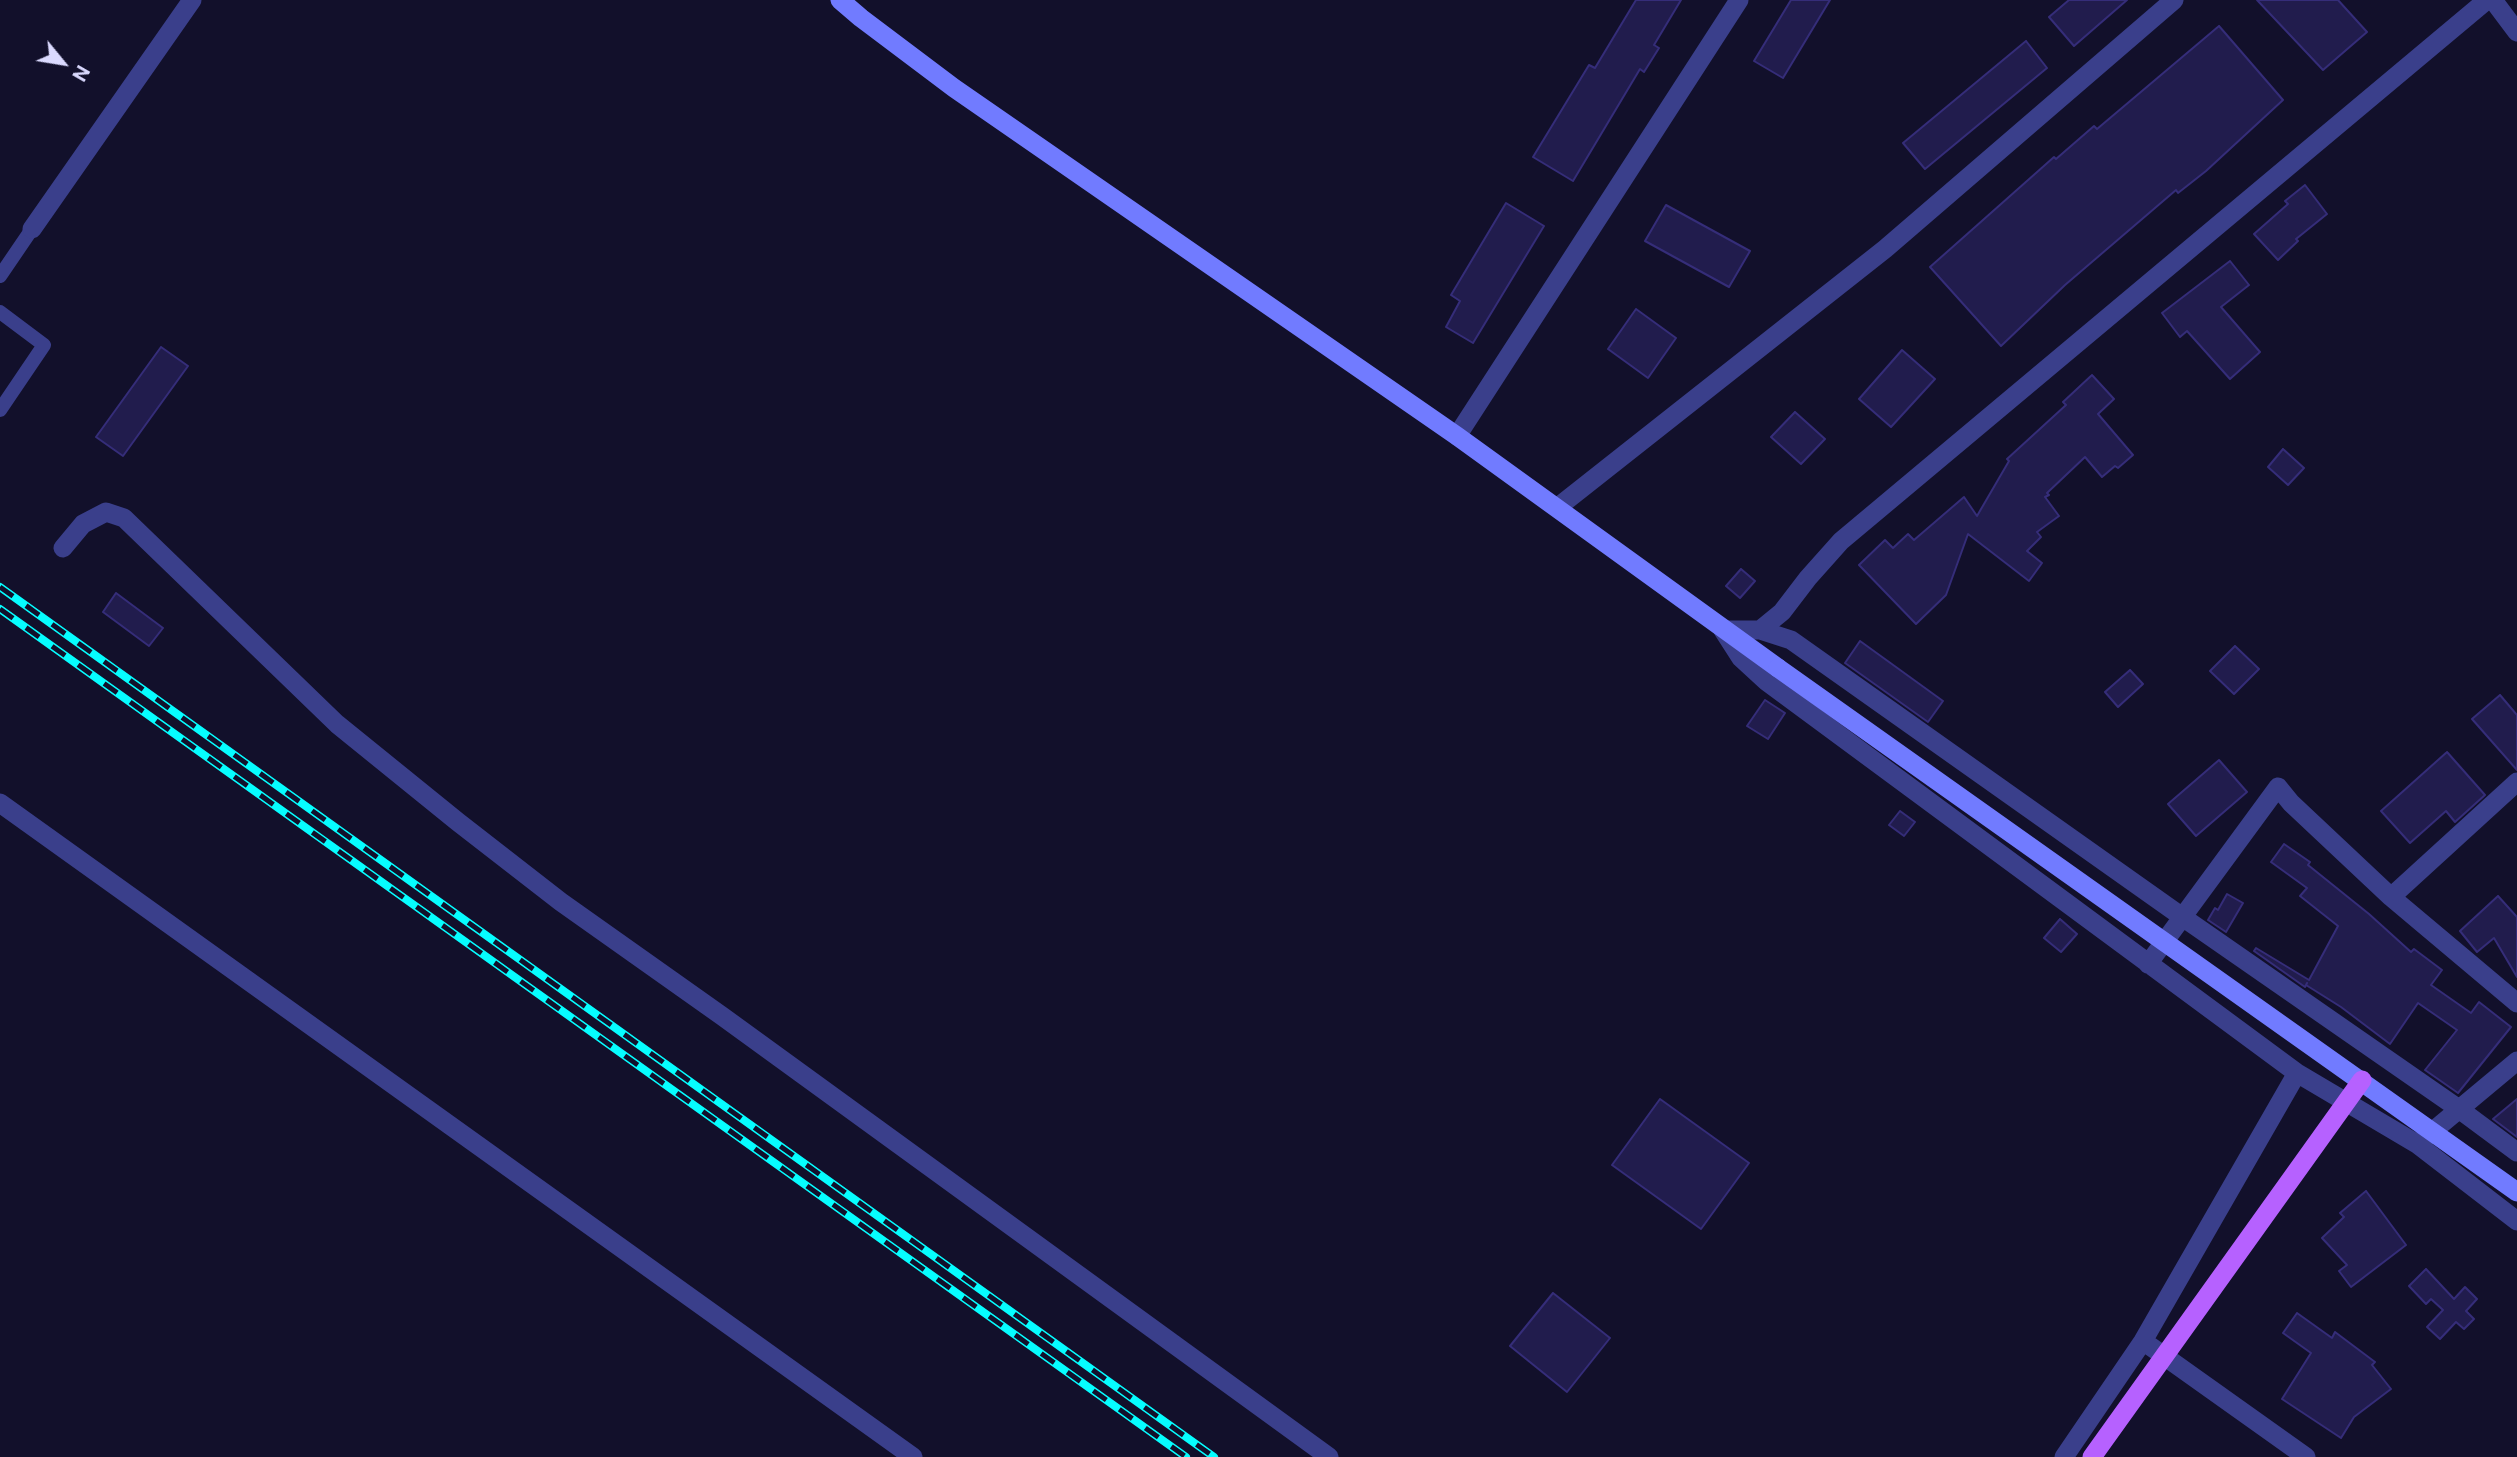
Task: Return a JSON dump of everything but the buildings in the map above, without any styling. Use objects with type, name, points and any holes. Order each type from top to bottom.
[{"type":"main road","points":[[840,0],[954,88],[1558,507],[1723,630],[2517,1192]]},
{"type":"main road","points":[[2092,1457],[2362,1080]]},
{"type":"street","points":[[32,229],[192,0]]},
{"type":"street","points":[[1457,436],[1739,0]]},
{"type":"street","points":[[1558,507],[1885,249],[2174,0]]},
{"type":"street","points":[[1760,630],[1782,612],[1841,541],[2487,0]]},
{"type":"street","points":[[2493,0],[2517,32]]},
{"type":"street","points":[[63,548],[83,524],[106,512],[124,518],[337,724],[468,830],[561,902],[1329,1457]]},
{"type":"street","points":[[1723,630],[1760,630],[1791,639],[2517,1152]]},
{"type":"street","points":[[1723,630],[1741,658],[1766,681],[2297,1073],[2417,1144],[2517,1221]]},
{"type":"street","points":[[2391,897],[2517,782]]},
{"type":"street","points":[[2148,964],[2278,787],[2291,803],[2391,897],[2517,1003]]},
{"type":"street","points":[[0,803],[914,1457]]},
{"type":"street","points":[[2417,1144],[2517,1060]]},
{"type":"street","points":[[2064,1457],[2143,1341],[2297,1073]]},
{"type":"street","points":[[2143,1341],[2306,1457]]},
{"type":"lane","points":[[0,276],[32,229]]},
{"type":"lane","points":[[0,312],[44,345],[0,410]]},
{"type":"railway","points":[[0,587],[1214,1457]]},
{"type":"railway","points":[[0,609],[1186,1457]]}]
